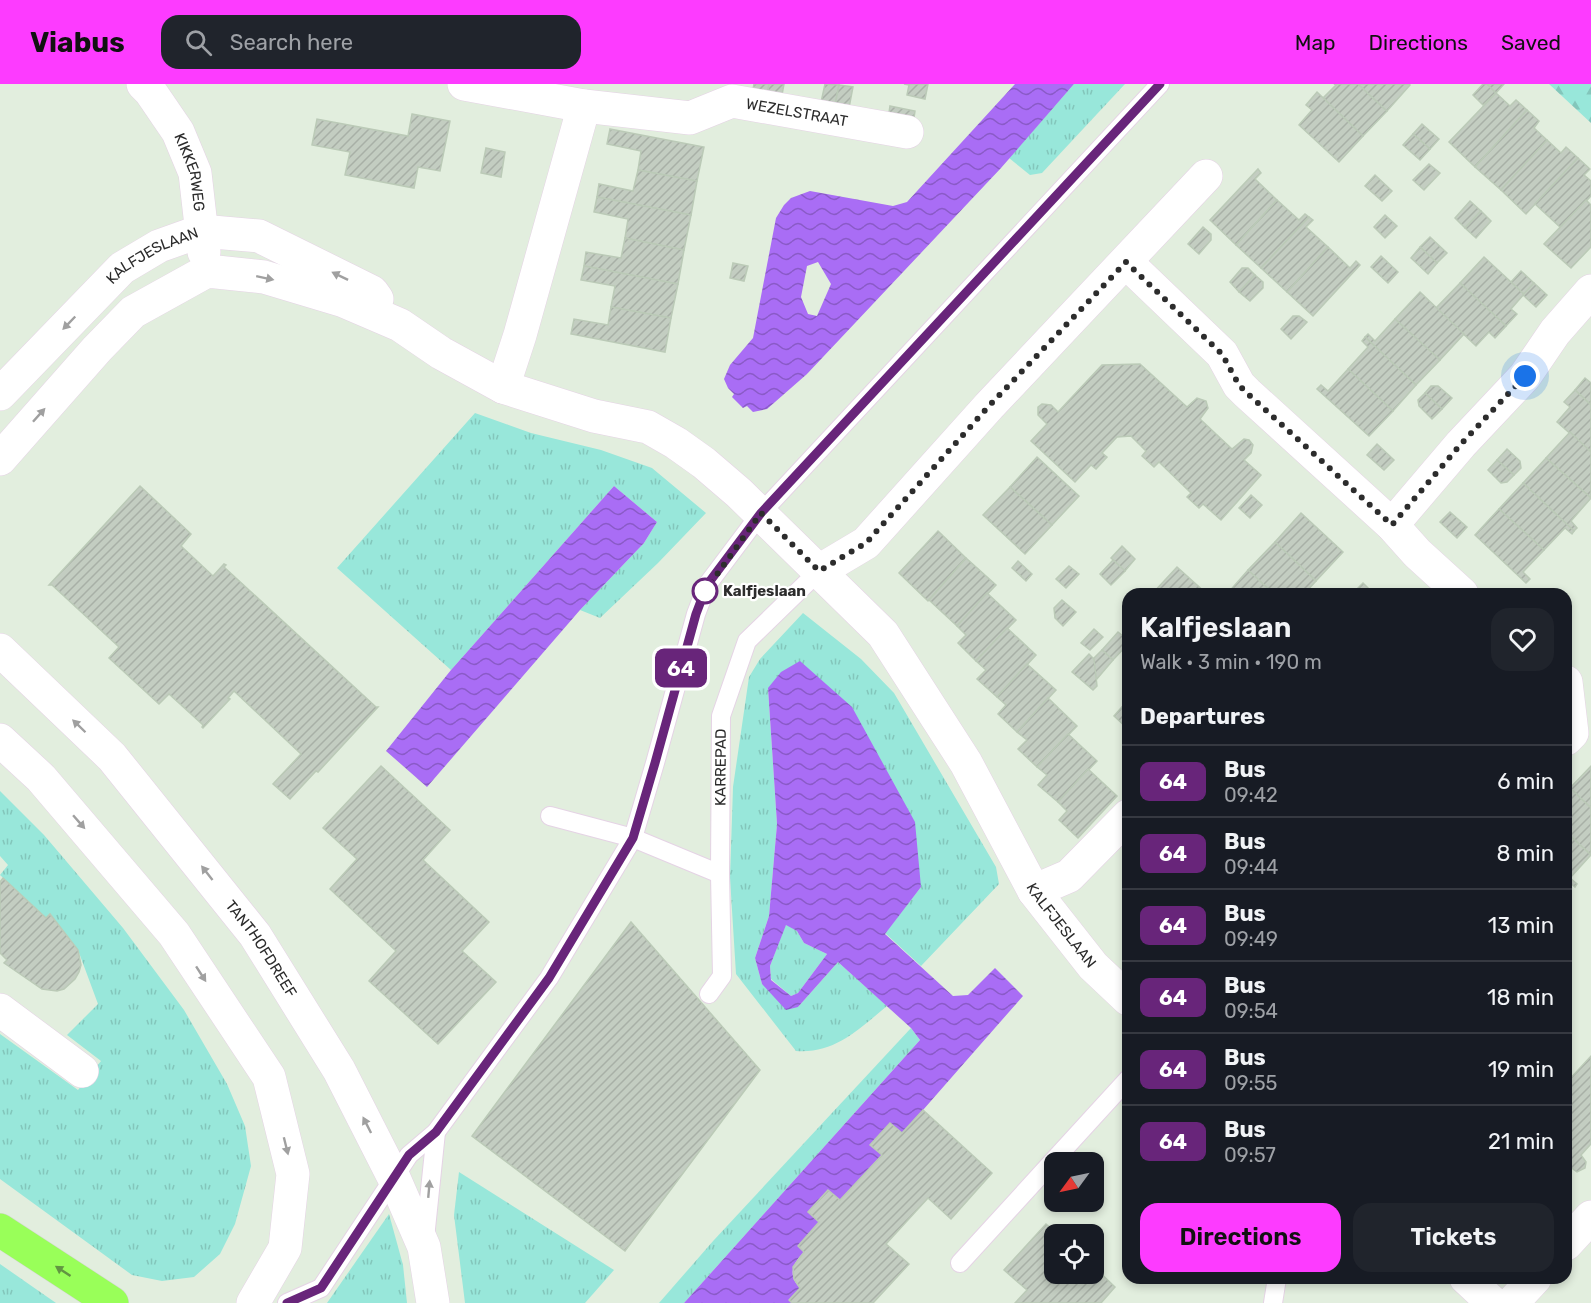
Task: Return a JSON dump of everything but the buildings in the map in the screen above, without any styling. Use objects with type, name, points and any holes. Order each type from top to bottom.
[{"type":"highway","points":[[0,1230],[112,1303]]},
{"type":"street","name":"WEZELSTRAAT","points":[[464,84],[584,106],[690,118],[732,102],[907,132]]},
{"type":"street","name":"KIKKERWEG","points":[[150,86],[178,132],[195,173],[207,271]]},
{"type":"street","points":[[503,387],[520,335],[584,106]]},
{"type":"street","points":[[819,571],[866,543],[989,406],[1206,176]]},
{"type":"street","name":"KALFJESLAAN","points":[[0,394],[122,268],[159,246],[201,231],[259,236],[372,292],[400,325]]},
{"type":"street","points":[[1126,262],[1222,354],[1239,385],[1247,393],[1392,525],[1417,553],[1455,588]]},
{"type":"street","points":[[0,459],[97,349],[133,312],[207,271]]},
{"type":"street","name":"KALFJESLAAN","points":[[207,271],[264,277],[344,301],[400,325],[441,353],[503,387],[594,416],[648,427],[704,463],[761,513],[883,634],[966,763],[1034,891],[1093,966],[1122,993]]},
{"type":"street","points":[[1392,525],[1461,444],[1525,376],[1555,332],[1591,291]]},
{"type":"street","name":"TANTHOFDREEF","points":[[0,650],[112,757],[255,935],[339,1070],[394,1178],[424,1247],[433,1303]]},
{"type":"street","points":[[1572,673],[1591,678]]},
{"type":"street","points":[[0,740],[41,778],[174,934],[269,1077],[293,1174],[285,1248],[253,1303]]},
{"type":"street","points":[[1034,891],[1070,876],[1122,822]]},
{"type":"street","points":[[0,1010],[82,1071]]},
{"type":"street","points":[[1572,1238],[1591,1217]]},
{"type":"street","points":[[1472,1284],[1493,1303]]},
{"type":"street","points":[[1512,1303],[1529,1284]]},
{"type":"lane","points":[[287,1303],[321,1288],[409,1155],[436,1132],[549,978],[633,838],[696,614],[707,585],[761,513],[1160,84]]},
{"type":"lane","name":"KARREPAD","points":[[709,994],[722,976],[721,716],[747,641],[819,571]]},
{"type":"lane","points":[[550,816],[633,838],[720,874]]},
{"type":"lane","points":[[960,1263],[1122,1086]]},
{"type":"lane","points":[[424,1247],[436,1132]]},
{"type":"lane","points":[[1273,1303],[1276,1284]]},
{"type":"green space","points":[[1074,84],[1125,84],[1042,173],[1030,175],[1009,158]]},
{"type":"green space","points":[[1549,84],[1591,84],[1591,123]]},
{"type":"green space","points":[[475,413],[531,433],[601,450],[652,468],[706,513],[600,618],[580,610],[644,543],[657,522],[614,486],[451,670],[337,568]]},
{"type":"green space","points":[[803,613],[861,659],[894,693],[996,867],[999,884],[921,966],[885,933],[921,887],[768,688],[777,824],[769,916],[755,958],[762,984],[798,1007],[838,962],[887,1006],[856,1031],[835,1044],[810,1051],[796,1051],[736,974],[730,878],[733,787],[749,677],[760,659]]},
{"type":"green space","points":[[0,791],[44,835],[123,928],[184,1010],[227,1084],[245,1126],[251,1166],[235,1224],[220,1254],[194,1277],[162,1281],[132,1275],[0,1179],[0,1034],[78,1090],[101,1061],[67,1035],[98,1004],[78,950],[50,914],[46,918],[0,875],[8,865],[0,856]]},
{"type":"green space","points":[[786,924],[797,931],[804,943],[827,954],[798,993],[791,996],[771,979],[770,966]]},
{"type":"green space","points":[[911,1028],[920,1040],[684,1303],[659,1303],[714,1240]]},
{"type":"green space","points":[[459,1172],[614,1270],[585,1303],[465,1303],[454,1215]]},
{"type":"green space","points":[[389,1214],[403,1265],[407,1303],[327,1303]]},
{"type":"green space","points":[[0,1264],[56,1303],[0,1303]]},
{"type":"water","points":[[1015,84],[1074,84],[1001,168],[807,374],[767,409],[753,412],[747,406],[743,408],[732,397],[734,394],[724,379],[730,365],[753,338],[776,218],[784,205],[791,198],[810,191],[893,206],[907,202]],"holes":[[[818,262],[831,284],[817,316],[808,314],[801,297],[807,266]]]},
{"type":"water","points":[[614,486],[657,522],[644,543],[580,610],[427,787],[386,751],[451,670]]},
{"type":"water","points":[[800,661],[852,707],[915,822],[921,887],[885,934],[953,996],[968,995],[995,968],[1023,996],[923,1110],[798,1246],[804,1252],[793,1269],[794,1278],[800,1288],[792,1303],[684,1303],[920,1040],[911,1028],[838,962],[798,1007],[786,1010],[762,984],[755,958],[769,916],[777,824],[768,688],[781,672]],"holes":[[[786,925],[797,931],[804,943],[827,954],[798,993],[791,996],[771,980],[770,966]]]},
{"type":"bus line","name":"64","points":[[287,1303],[321,1288],[409,1155],[436,1132],[549,978],[633,838],[696,614],[707,585],[761,513],[1160,84]]},
{"type":"place","name":"Kalfjeslaan","points":[[705,591]]},
{"type":"route","points":[[705,591],[707,585],[761,513],[819,571],[866,543],[989,406],[1126,262],[1222,354],[1239,385],[1247,393],[1392,525],[1461,444],[1525,376]]}]
